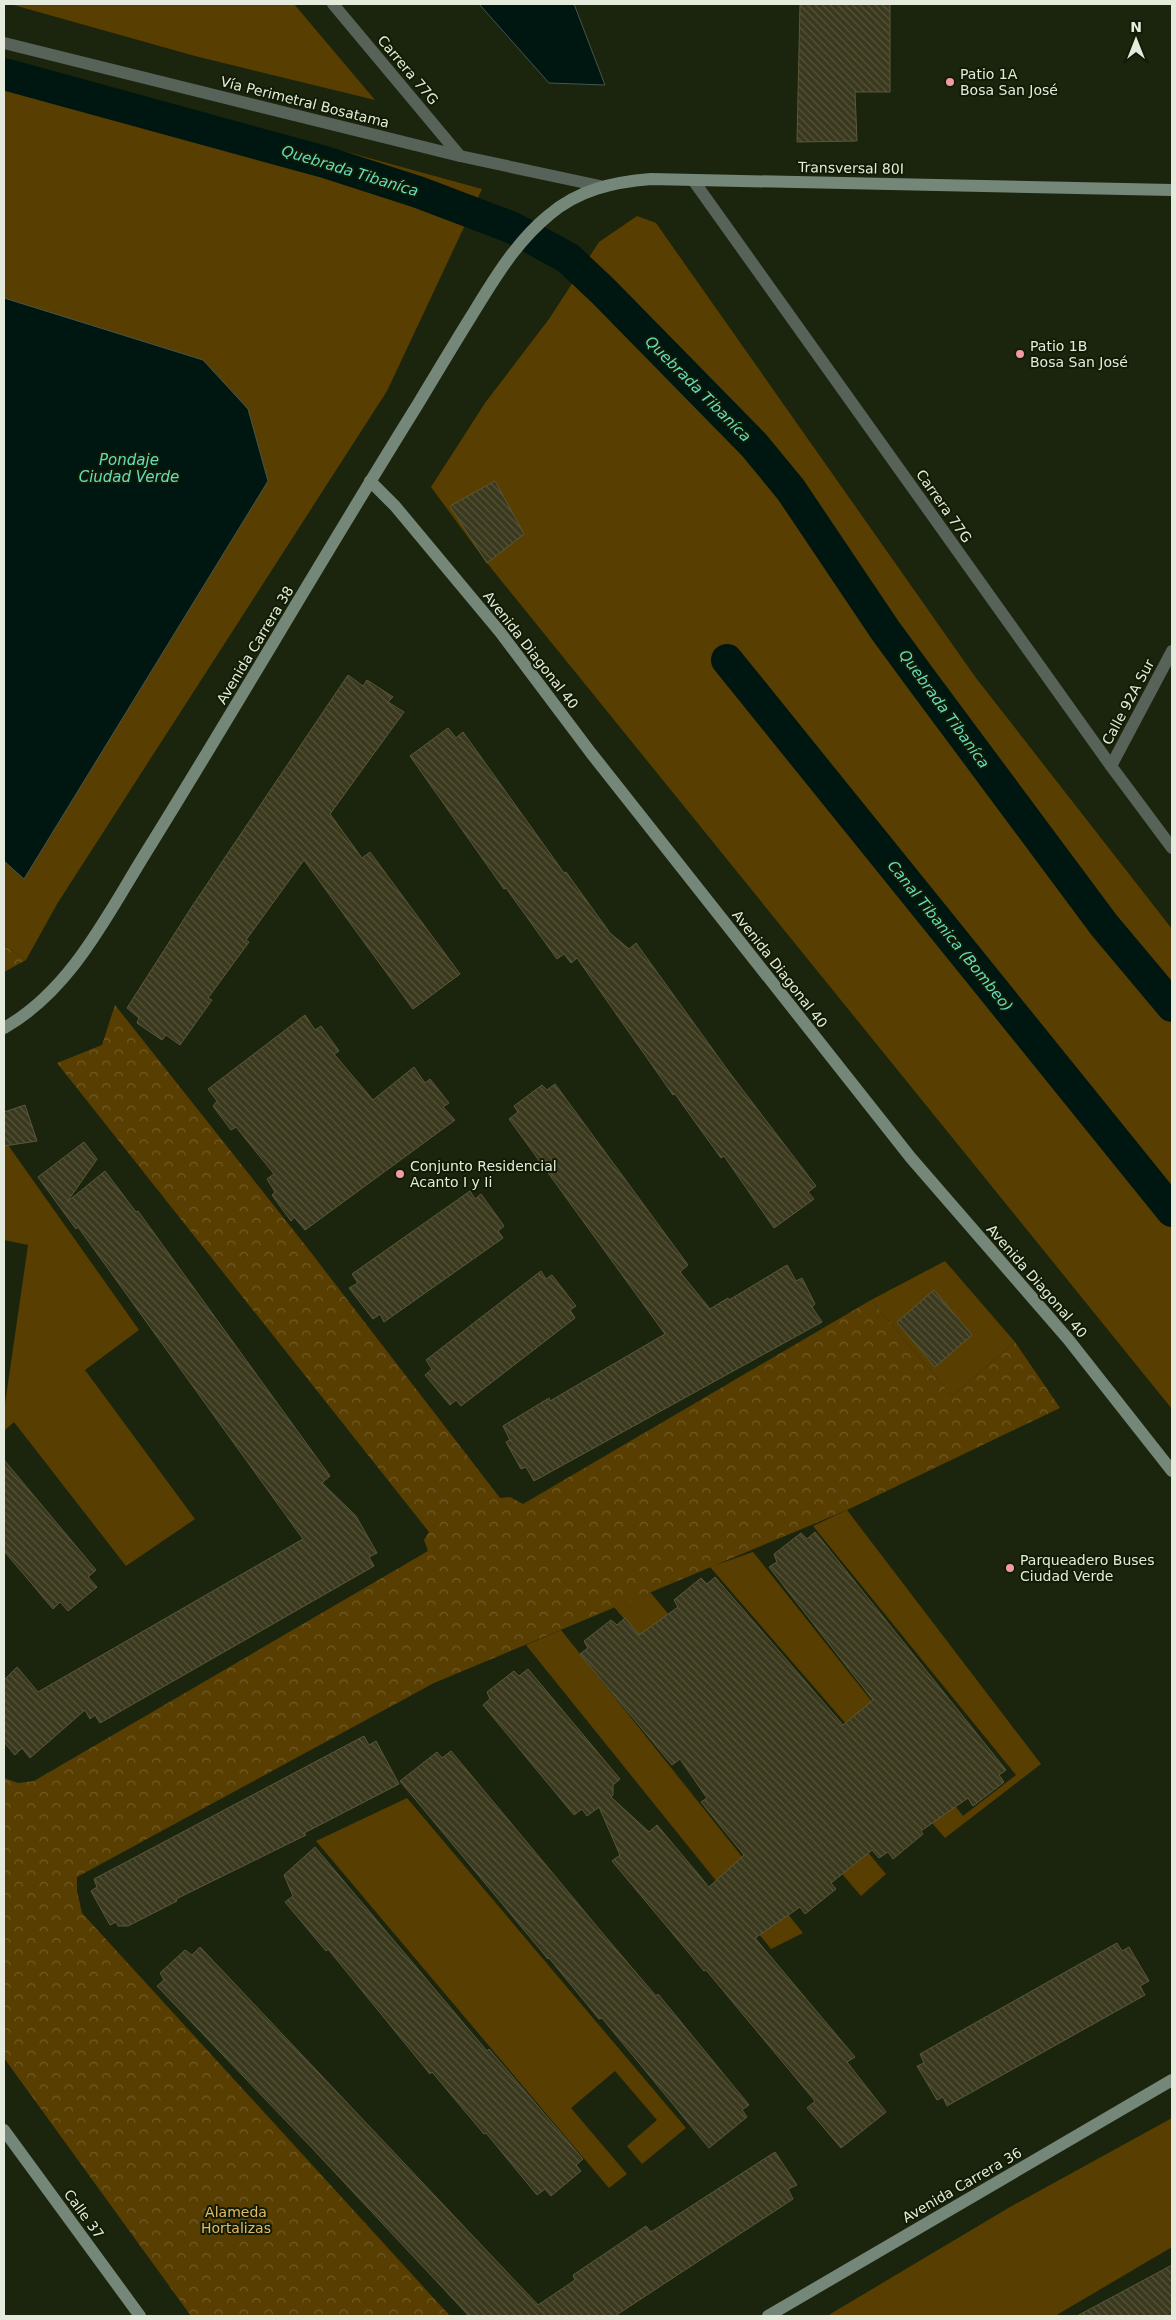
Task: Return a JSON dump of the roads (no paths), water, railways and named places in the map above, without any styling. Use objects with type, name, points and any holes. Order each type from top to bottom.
[{"type":"main road","name":"Transversal 80I","points":[[508,258],[540,222],[574,197],[600,186],[622,181],[651,179],[1172,190]]},
{"type":"main road","name":"Avenida Carrera 38","points":[[4,1028],[18,1020],[45,999],[69,972],[95,933],[201,763],[370,480],[508,258]]},
{"type":"main road","name":"Avenida Diagonal 40","points":[[370,480],[395,506],[500,632],[598,761],[911,1158],[1068,1339],[1172,1471]]},
{"type":"main road","name":"Avenida Carrera 36","points":[[768,2316],[1172,2080]]},
{"type":"main road","name":"Calle 37","points":[[4,2130],[140,2316]]},
{"type":"street","name":"Carrera 77G","points":[[333,4],[460,156]]},
{"type":"street","name":"Vía Perimetral Bosatama","points":[[4,43],[460,156],[600,186]]},
{"type":"street","name":"Carrera 77G","points":[[694,180],[1110,766],[1172,848]]},
{"type":"street","name":"Calle 92A Sur","points":[[1110,766],[1172,652]]},
{"type":"water","points":[[479,4],[574,4],[605,85],[549,83]]},
{"type":"water","name":"Pondaje Ciudad Verde","points":[[4,298],[203,360],[248,409],[268,481],[24,879],[4,861]]},
{"type":"waterway","name":"Quebrada Tibaníca","points":[[4,74],[325,162],[418,192],[513,228],[568,258],[603,291],[754,445],[791,490],[885,630],[918,675],[1104,925],[1172,1006]]},
{"type":"waterway","name":"Canal Tibanica (Bombeo)","points":[[727,660],[1172,1211]]},
{"type":"place","name":"Patio 1A Bosa San José","points":[[950,82]]},
{"type":"place","name":"Patio 1B Bosa San José","points":[[1020,354]]},
{"type":"place","name":"Conjunto Residencial Acanto I y Ii","points":[[400,1174]]},
{"type":"place","name":"Parqueadero Buses Ciudad Verde","points":[[1010,1568]]},
{"type":"park label","name":"Alameda Hortalizas","points":[[236,2220]]}]
